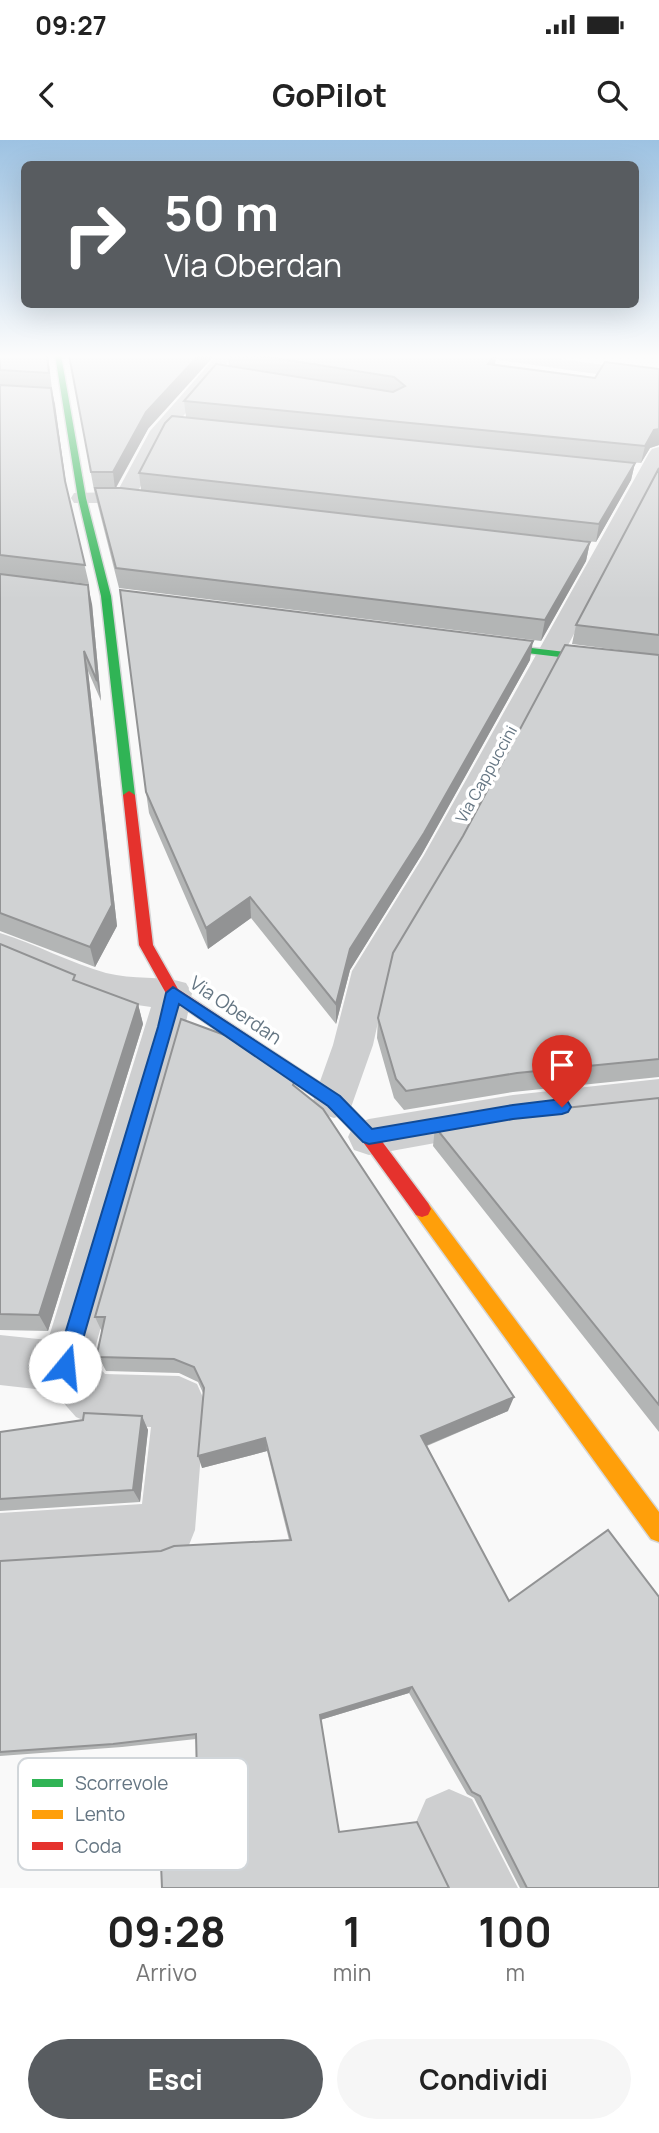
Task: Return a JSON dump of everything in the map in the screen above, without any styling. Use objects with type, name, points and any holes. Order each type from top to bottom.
[{"type":"street","name":"Via Oberdan","points":[[66,437],[107,596],[146,944],[173,993],[334,1101],[369,1137],[659,1531]]},
{"type":"street","points":[[124,498],[156,437]]},
{"type":"street","name":"Via Cappuccini","points":[[334,1101],[353,1045],[371,971],[442,855],[550,655],[589,552],[647,467]]},
{"type":"street","points":[[82,498],[151,501]]},
{"type":"street","points":[[467,644],[659,666]]},
{"type":"street","points":[[0,946],[102,986],[138,992],[173,993],[166,1027],[65,1367]]},
{"type":"street","points":[[369,1137],[513,1112],[659,1096]]},
{"type":"street","points":[[0,1360],[65,1367],[94,1399],[180,1402],[167,1530],[0,1541]]},
{"type":"street","points":[[449,1822],[484,1888]]},
{"type":"building","points":[[0,437],[58,437],[65,481],[85,565],[0,555]]},
{"type":"building","points":[[84,437],[132,437],[113,472],[91,472]]},
{"type":"building","points":[[158,437],[375,437],[635,463],[599,524],[139,473]]},
{"type":"building","points":[[548,437],[650,437],[645,446]]},
{"type":"building","points":[[659,468],[659,635],[576,625]]},
{"type":"building","points":[[95,488],[121,488],[590,542],[545,620],[116,568]]},
{"type":"building","points":[[0,574],[88,585],[97,681],[84,651],[112,905],[90,947],[0,913]]},
{"type":"building","points":[[120,590],[533,641],[424,833],[350,949],[336,1004],[250,897],[206,928],[146,792]]},
{"type":"building","points":[[565,645],[659,655],[659,1059],[517,1073],[406,1091],[396,1079],[378,1018],[393,953],[463,836]]},
{"type":"building","points":[[0,944],[75,975],[73,980],[138,1004],[39,1315],[0,1314]]},
{"type":"building","points":[[181,1019],[230,1037],[295,1081],[293,1085],[323,1109],[514,1397],[421,1436],[509,1601],[608,1530],[659,1597],[659,1888],[527,1888],[480,1796],[472,1792],[412,1687],[320,1715],[339,1832],[417,1822],[449,1888],[162,1888],[161,1870],[248,1870],[248,1758],[197,1758],[196,1734],[113,1744],[0,1752],[0,1561],[161,1551],[174,1546],[291,1540],[265,1438],[198,1456],[204,1388],[194,1367],[174,1359],[99,1357],[97,1354],[105,1317],[95,1317]]},
{"type":"building","points":[[659,1098],[659,1405],[435,1127],[518,1113]]},
{"type":"building","points":[[84,1413],[142,1416],[133,1490],[0,1499],[0,1432],[83,1420]]},
{"type":"traffic: fast","points":[[72,437],[82,498],[106,596],[129,795]]},
{"type":"traffic: fast","points":[[480,645],[659,666]]},
{"type":"traffic: slow","points":[[422,1209],[659,1531]]},
{"type":"traffic: jam","points":[[129,795],[146,945],[173,993],[334,1101],[369,1137],[422,1209]]},
{"type":"route","points":[[65,1367],[166,1027],[173,993],[334,1101],[369,1137],[513,1112],[562,1107]]}]
